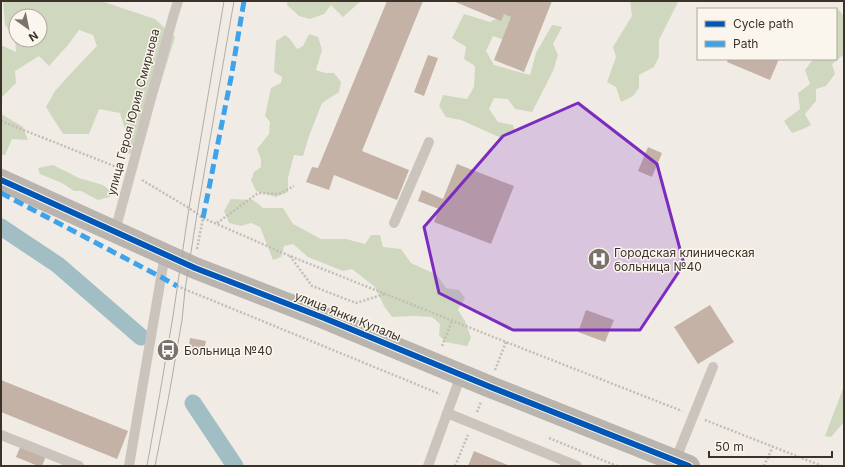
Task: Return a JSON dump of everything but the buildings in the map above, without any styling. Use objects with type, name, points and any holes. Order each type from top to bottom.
[{"type":"street","name":"улица Янки Купалы","points":[[1,180],[195,268],[324,318],[488,386],[682,463]]},
{"type":"lane","name":"улица Героя Юрия Смирнова","points":[[115,231],[178,1]]},
{"type":"lane","points":[[394,223],[429,142]]},
{"type":"lane","points":[[128,466],[165,254]]},
{"type":"lane","points":[[682,463],[694,416],[713,367]]},
{"type":"lane","points":[[428,466],[462,375]]},
{"type":"lane","points":[[447,413],[577,466]]},
{"type":"lane","points":[[1,435],[79,466]]},
{"type":"path","points":[[1,121],[130,173],[203,218],[290,256],[822,466]]},
{"type":"path","points":[[217,224],[258,193],[279,194],[294,186]]},
{"type":"path","points":[[196,256],[203,218]]},
{"type":"path","points":[[290,256],[312,286],[356,303],[385,294]]},
{"type":"path","points":[[177,286],[452,399]]},
{"type":"path","points":[[764,466],[772,446]]},
{"type":"highlighted area","points":[[578,103],[657,164],[684,264],[640,330],[513,330],[439,293],[424,227],[503,136]]},
{"type":"green space","points":[[3,1],[101,1],[155,19],[175,37],[141,147],[127,155],[126,132],[120,113],[99,109],[89,134],[63,134],[46,107],[55,91],[97,46],[93,35],[79,30],[49,66],[39,56],[15,71],[16,83],[1,98],[1,45],[16,52],[16,48],[48,48],[48,8],[8,8],[8,29],[5,25]]},
{"type":"green space","points":[[287,1],[361,1],[343,17],[331,5],[324,14],[310,19],[299,16],[287,5]]},
{"type":"green space","points":[[630,1],[678,2],[659,40],[659,57],[654,67],[639,75],[639,88],[633,96],[621,102],[616,87],[607,82],[616,57],[613,47],[632,16]]},
{"type":"green space","points":[[837,8],[844,16],[843,55],[837,60]]},
{"type":"green space","points":[[509,12],[523,30],[513,43],[493,36],[486,51],[494,65],[530,75],[536,53],[552,25],[562,27],[553,44],[558,55],[553,71],[532,112],[515,109],[508,99],[494,98],[489,109],[498,122],[513,125],[515,132],[499,137],[461,120],[446,117],[439,106],[443,95],[467,99],[474,87],[475,66],[464,59],[466,47],[452,38],[464,14],[490,22]]},
{"type":"green space","points":[[309,34],[318,37],[322,50],[316,70],[325,73],[334,73],[341,82],[339,92],[322,103],[303,156],[294,155],[288,178],[288,192],[276,197],[256,191],[251,180],[254,172],[261,167],[261,159],[257,149],[269,134],[270,122],[265,116],[271,88],[281,83],[282,77],[274,72],[276,41],[285,35],[297,49],[303,46]]},
{"type":"green space","points":[[812,60],[837,60],[832,64],[835,74],[826,86],[816,89],[816,101],[805,114],[811,125],[792,133],[784,121],[800,109],[798,93],[810,84],[805,70]]},
{"type":"green space","points":[[1,115],[23,127],[28,140],[12,139],[5,155],[1,155]]},
{"type":"green space","points":[[53,165],[79,178],[103,185],[113,193],[110,197],[98,200],[81,191],[74,191],[62,183],[40,174],[38,168]]},
{"type":"green space","points":[[231,199],[253,200],[263,208],[283,208],[293,224],[321,239],[346,239],[365,244],[371,235],[380,235],[383,247],[401,249],[411,263],[437,275],[446,288],[459,290],[465,298],[458,310],[465,321],[471,338],[467,346],[445,342],[439,335],[440,324],[432,317],[392,317],[384,306],[375,287],[352,269],[343,271],[308,257],[293,244],[284,246],[281,257],[273,260],[260,227],[251,223],[241,226],[229,223],[224,211]]},
{"type":"green space","points":[[844,386],[843,423],[831,437],[825,436]]},
{"type":"waterway","points":[[1,227],[58,265],[141,337]]},
{"type":"waterway","points":[[193,403],[235,466]]},
{"type":"tram line","points":[[147,466],[224,1]]},
{"type":"tram line","points":[[155,466],[182,320],[185,290],[197,214],[234,1]]},
{"type":"marked path","points":[[203,218],[231,78],[244,1]]},
{"type":"marked path","points":[[1,193],[177,286]]},
{"type":"cycle path","points":[[1,180],[195,268],[324,318],[488,386],[689,466]]},
{"type":"place","name":"Городская клиническая больница №40","points":[[599,259]]},
{"type":"place","name":"Больница №40","points":[[168,350]]}]
